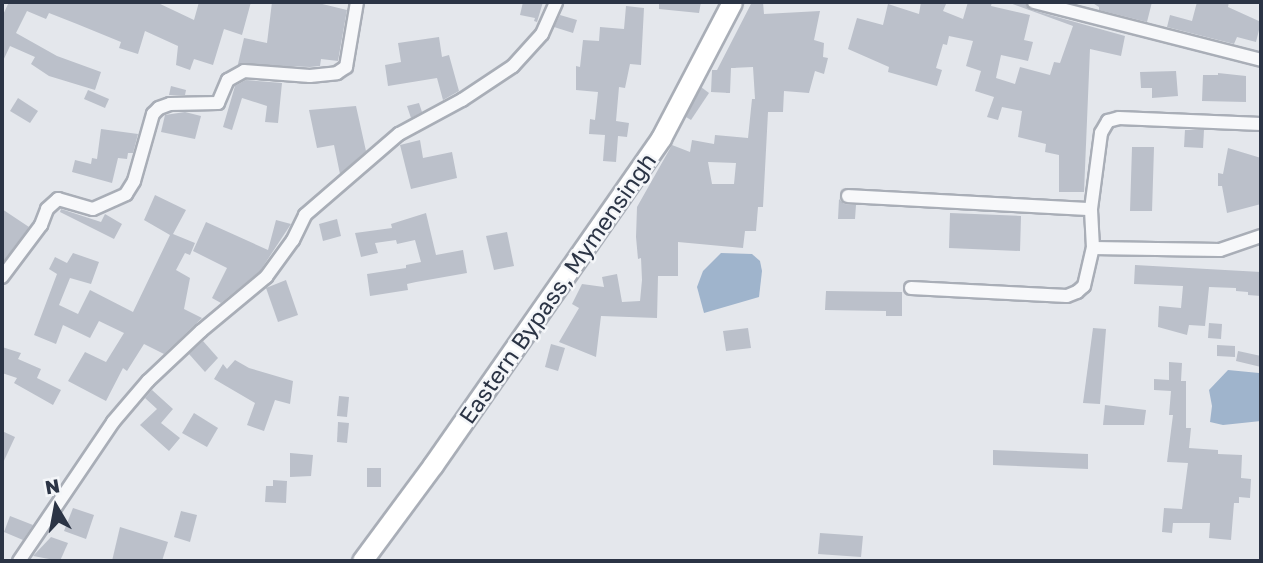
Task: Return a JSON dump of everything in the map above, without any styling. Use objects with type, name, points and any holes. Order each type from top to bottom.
[{"type":"highway","name":"Eastern Bypass, Mymensingh","points":[[362,561],[433,465],[662,138],[732,2]]},
{"type":"street","points":[[2,277],[41,225],[47,209],[58,199],[93,209],[126,194],[134,181],[153,114],[159,108],[170,104],[218,103],[228,80],[244,71],[310,76],[337,73],[346,67],[358,2]]},
{"type":"street","points":[[19,561],[113,422],[148,382],[192,339],[266,277],[283,256],[305,215],[399,134],[452,106],[513,66],[541,34],[555,2]]},
{"type":"street","points":[[1034,2],[1261,60]]},
{"type":"street","points":[[911,288],[1067,296],[1084,286],[1093,247],[1091,209],[1101,133],[1108,121],[1119,118],[1261,124]]},
{"type":"street","points":[[848,196],[1091,209]]},
{"type":"street","points":[[1093,247],[1220,250],[1261,236]]},
{"type":"water","points":[[721,253],[752,254],[760,261],[762,271],[759,297],[704,313],[697,287],[703,271]]},
{"type":"water","points":[[1228,370],[1259,373],[1261,421],[1223,425],[1210,422],[1212,406],[1209,390]]},
{"type":"building","points":[[5,2],[156,2],[194,20],[199,2],[251,2],[242,35],[224,29],[213,65],[194,59],[190,70],[176,65],[178,46],[145,31],[138,54],[119,48],[121,42],[49,13],[46,19],[27,11],[16,33],[57,56],[101,72],[95,90],[49,76],[31,64],[35,57],[10,46],[2,63],[2,17],[8,4]]},
{"type":"building","points":[[272,2],[314,2],[347,10],[338,61],[321,59],[320,66],[310,67],[238,64],[244,38],[267,43]]},
{"type":"building","points":[[523,2],[543,2],[537,22],[534,21],[535,18],[520,15]]},
{"type":"building","points":[[659,2],[701,2],[699,13],[659,9]]},
{"type":"building","points":[[752,2],[763,2],[764,14],[820,11],[814,40],[824,43],[823,57],[828,58],[824,74],[815,71],[809,93],[784,91],[783,112],[768,112],[763,207],[758,207],[756,231],[745,231],[743,248],[678,242],[678,276],[658,276],[657,318],[601,316],[596,357],[559,342],[579,308],[572,304],[582,284],[604,287],[602,277],[617,274],[622,302],[640,301],[642,280],[636,237],[637,207],[672,145],[690,152],[692,140],[714,144],[715,135],[748,138],[752,99],[755,99],[753,67],[731,68],[730,93],[711,92],[712,70],[717,70]],"holes":[[[708,162],[736,163],[734,184],[712,184]]]},
{"type":"building","points":[[921,2],[946,4],[943,11],[963,19],[968,2],[992,2],[991,6],[1030,15],[1024,40],[1033,42],[1028,61],[1001,55],[996,78],[1015,84],[1020,67],[1050,75],[1054,62],[1060,63],[1073,26],[1007,2],[1025,2],[1032,10],[1125,36],[1121,56],[1090,49],[1084,192],[1059,192],[1059,155],[1045,152],[1046,144],[1018,137],[1022,111],[1002,107],[998,120],[987,117],[994,97],[975,91],[981,71],[966,66],[973,41],[949,36],[947,45],[943,44],[936,68],[942,70],[937,86],[888,72],[889,67],[848,49],[857,18],[883,25],[888,4],[919,14]]},
{"type":"building","points":[[1091,2],[1152,2],[1147,22],[1099,10],[1099,7]]},
{"type":"building","points":[[1197,2],[1229,2],[1228,7],[1261,22],[1256,42],[1237,37],[1234,44],[1167,27],[1170,15],[1192,21]]},
{"type":"building","points":[[626,6],[644,8],[641,65],[630,64],[625,88],[619,87],[616,121],[629,123],[627,137],[618,136],[616,162],[603,161],[605,135],[589,134],[590,119],[595,120],[598,92],[576,90],[576,66],[580,67],[583,40],[599,41],[600,27],[624,29]]},
{"type":"building","points":[[560,15],[577,20],[573,33],[554,27]]},
{"type":"building","points":[[439,37],[442,57],[449,55],[459,91],[443,100],[437,78],[388,86],[385,65],[401,62],[398,43]]},
{"type":"building","points":[[1176,71],[1178,96],[1152,98],[1152,88],[1141,88],[1140,72]]},
{"type":"building","points":[[1218,73],[1246,76],[1246,102],[1202,101],[1203,75]]},
{"type":"building","points":[[246,80],[282,83],[278,123],[265,122],[267,106],[242,98],[232,130],[223,127],[235,86]]},
{"type":"building","points":[[171,86],[186,90],[185,95],[169,95]]},
{"type":"building","points":[[701,87],[709,93],[691,120],[686,117]]},
{"type":"building","points":[[88,90],[109,99],[105,108],[84,99]]},
{"type":"building","points":[[18,98],[38,111],[30,123],[10,111]]},
{"type":"building","points":[[419,103],[422,112],[411,118],[407,106]]},
{"type":"building","points":[[356,106],[366,151],[340,174],[334,145],[317,148],[309,110]]},
{"type":"building","points":[[185,112],[201,116],[195,139],[161,132],[165,115]]},
{"type":"building","points":[[101,129],[138,134],[133,153],[128,153],[127,159],[118,158],[112,183],[72,172],[75,160],[91,164],[92,158],[97,159]]},
{"type":"building","points":[[1185,130],[1204,130],[1203,148],[1184,147]]},
{"type":"building","points":[[420,140],[423,158],[452,152],[457,178],[411,189],[400,145]]},
{"type":"building","points":[[1132,147],[1154,147],[1152,211],[1130,211]]},
{"type":"building","points":[[1228,148],[1261,158],[1261,204],[1227,213],[1222,186],[1218,186],[1218,173],[1223,174]]},
{"type":"building","points":[[155,195],[186,210],[173,234],[195,243],[190,255],[185,253],[176,270],[190,278],[184,309],[202,318],[164,354],[144,344],[127,371],[123,368],[106,401],[68,381],[85,352],[106,362],[124,333],[99,321],[90,338],[63,325],[56,344],[34,335],[57,274],[49,269],[55,257],[67,263],[73,253],[99,262],[91,284],[70,278],[59,305],[78,314],[90,290],[133,312],[170,235],[144,220]]},
{"type":"building","points":[[839,199],[844,204],[856,205],[855,219],[838,219]]},
{"type":"building","points":[[2,209],[29,227],[2,263]]},
{"type":"building","points":[[61,209],[101,222],[105,214],[122,224],[114,239],[60,212]]},
{"type":"building","points":[[426,213],[436,255],[463,250],[467,273],[407,284],[408,290],[370,296],[367,274],[406,268],[406,265],[421,262],[415,240],[397,244],[396,240],[375,243],[378,253],[361,257],[355,233],[392,228],[391,224]]},
{"type":"building","points":[[950,213],[1021,216],[1020,251],[949,248]]},
{"type":"building","points":[[337,219],[341,236],[323,241],[319,224]]},
{"type":"building","points":[[276,220],[291,224],[260,271],[221,303],[212,298],[227,268],[193,251],[206,222],[268,250]]},
{"type":"building","points":[[507,232],[514,266],[494,270],[486,236]]},
{"type":"building","points":[[1135,265],[1261,272],[1261,296],[1248,295],[1248,292],[1236,291],[1236,288],[1209,287],[1205,326],[1189,325],[1187,335],[1158,327],[1159,306],[1181,308],[1183,286],[1134,284]]},
{"type":"building","points":[[286,280],[298,315],[278,322],[266,288]]},
{"type":"building","points":[[826,291],[902,292],[902,316],[886,316],[886,311],[825,310]]},
{"type":"building","points":[[1209,323],[1222,324],[1221,339],[1208,338]]},
{"type":"building","points":[[748,328],[751,348],[726,351],[723,331]]},
{"type":"building","points":[[1093,328],[1106,329],[1100,404],[1083,403]]},
{"type":"building","points":[[203,341],[218,358],[205,372],[189,354]]},
{"type":"building","points":[[551,344],[565,348],[558,371],[545,367]]},
{"type":"building","points":[[1217,345],[1235,346],[1235,357],[1217,356]]},
{"type":"building","points":[[2,347],[21,353],[18,359],[41,369],[37,378],[61,390],[53,405],[14,383],[17,378],[2,373]]},
{"type":"building","points":[[1238,351],[1261,356],[1261,367],[1236,361]]},
{"type":"building","points":[[235,360],[249,368],[293,381],[290,404],[275,400],[264,431],[247,425],[255,403],[214,379],[223,364],[227,369]]},
{"type":"building","points":[[1169,362],[1182,363],[1181,381],[1186,381],[1186,428],[1191,428],[1189,448],[1218,450],[1218,454],[1242,455],[1241,478],[1251,479],[1250,498],[1239,497],[1239,503],[1234,503],[1231,540],[1209,538],[1210,523],[1173,523],[1172,533],[1162,532],[1164,508],[1182,509],[1188,463],[1167,462],[1173,415],[1169,415],[1171,391],[1154,390],[1154,379],[1169,380]]},
{"type":"building","points":[[152,390],[173,409],[161,423],[180,438],[169,451],[140,425],[157,409],[145,398]]},
{"type":"building","points":[[339,396],[349,397],[347,417],[337,416]]},
{"type":"building","points":[[1105,405],[1146,410],[1144,425],[1103,425]]},
{"type":"building","points":[[194,413],[218,428],[207,447],[182,433]]},
{"type":"building","points":[[338,422],[349,423],[347,443],[337,442]]},
{"type":"building","points":[[2,431],[15,437],[2,465]]},
{"type":"building","points":[[993,450],[1088,454],[1088,469],[993,465]]},
{"type":"building","points":[[290,453],[313,455],[311,476],[290,477]]},
{"type":"building","points":[[367,468],[381,468],[381,487],[367,487]]},
{"type":"building","points":[[273,480],[287,481],[286,503],[265,502],[266,486],[273,486]]},
{"type":"building","points":[[73,508],[94,515],[86,539],[64,531]]},
{"type":"building","points":[[181,511],[197,515],[190,542],[174,537]]},
{"type":"building","points":[[10,516],[33,525],[23,540],[4,532]]},
{"type":"building","points":[[120,527],[168,542],[162,561],[112,561]]},
{"type":"building","points":[[820,533],[863,536],[861,557],[818,554]]},
{"type":"building","points":[[51,537],[68,543],[60,561],[33,556]]}]
